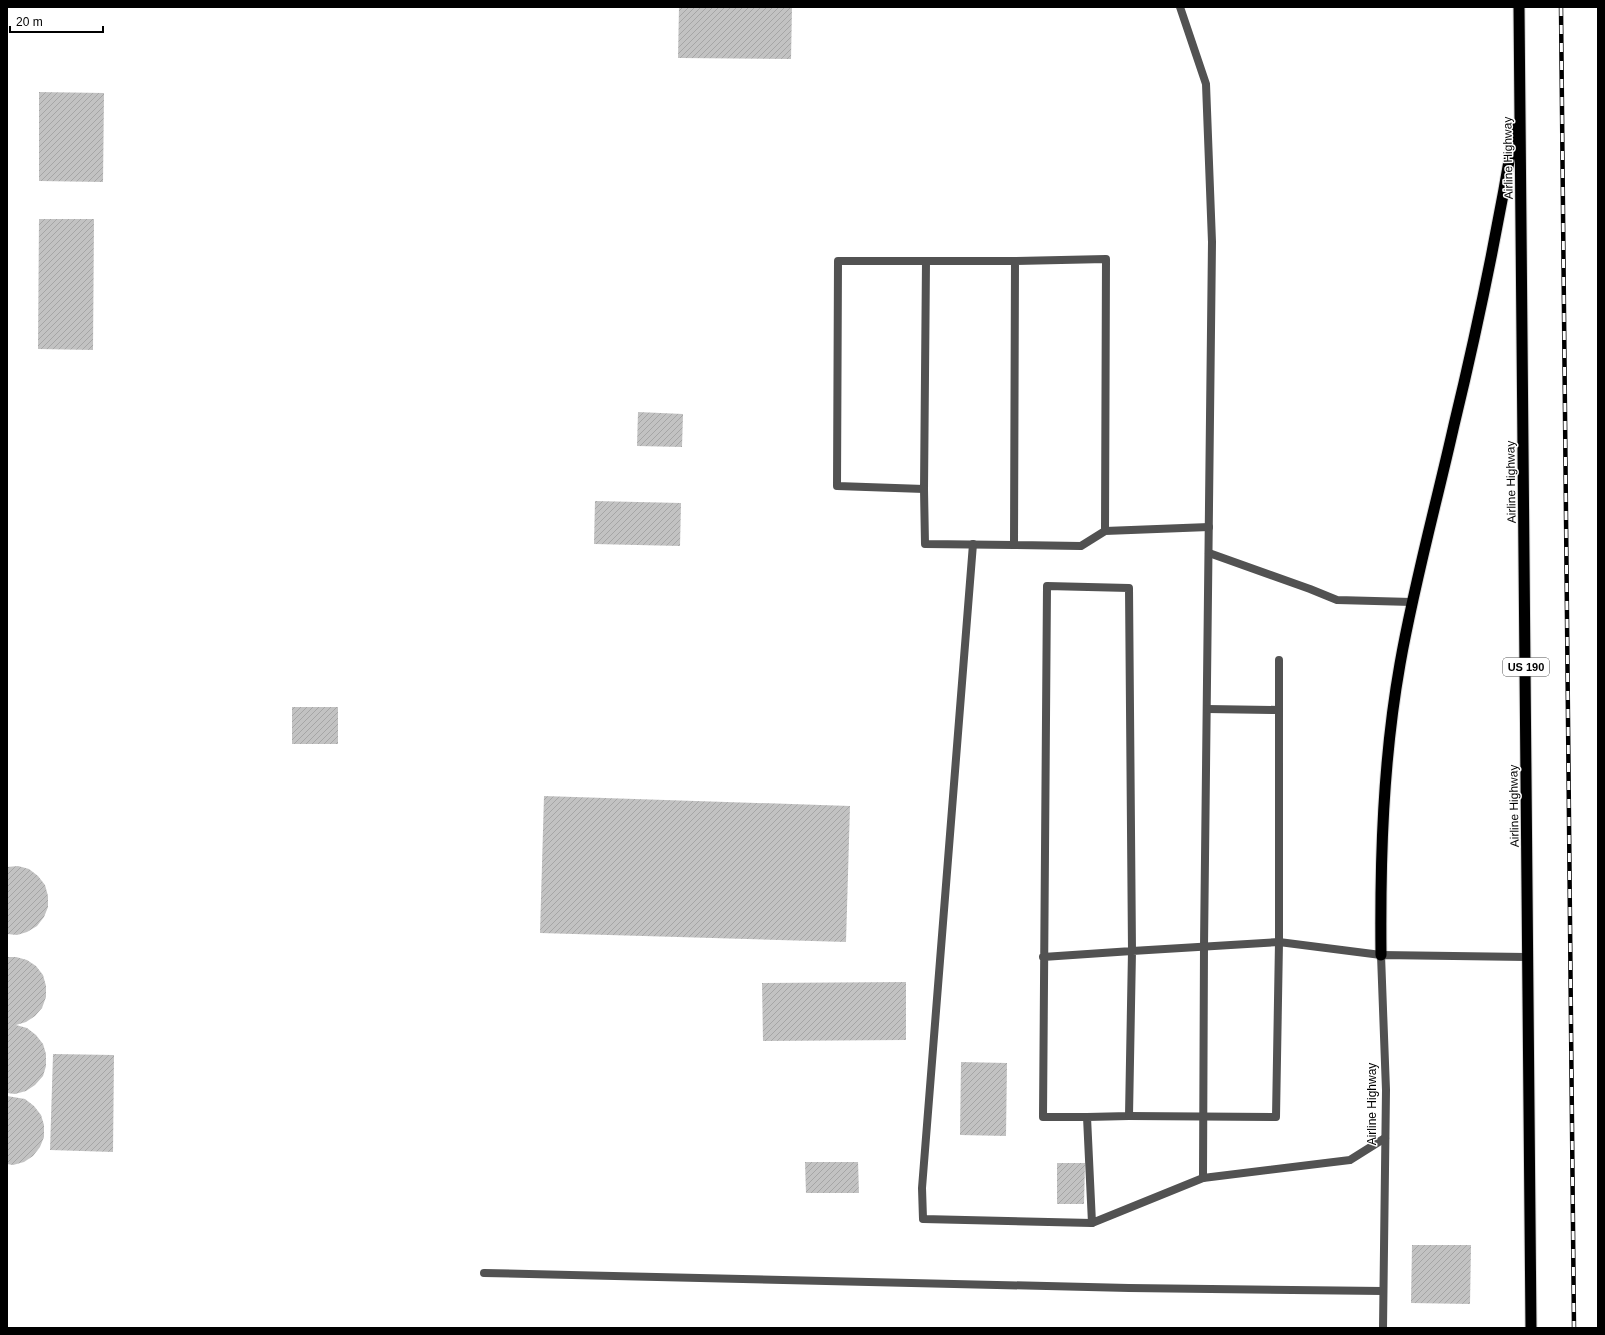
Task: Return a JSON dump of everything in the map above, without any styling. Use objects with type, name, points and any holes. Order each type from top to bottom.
[{"type":"highway","name":"Airline Highway","points":[[1519,7],[1531,1328]]},
{"type":"highway","points":[[1381,955],[1380,883],[1383,818],[1391,728],[1400,666],[1412,602],[1497,237],[1520,99]]},
{"type":"street","points":[[1180,7],[1206,84],[1212,242],[1204,946],[1203,1178]]},
{"type":"street","points":[[924,489],[837,486],[838,261],[1015,261],[1106,259],[1105,531]]},
{"type":"street","points":[[926,261],[925,544],[1081,546],[1105,531],[1209,527]]},
{"type":"street","points":[[1014,545],[1015,261]]},
{"type":"street","points":[[973,544],[922,1188],[923,1219],[1092,1223],[1203,1178],[1350,1160],[1385,1138]]},
{"type":"street","points":[[1208,553],[1337,600],[1412,602]]},
{"type":"street","points":[[1129,1116],[1132,951],[1129,588],[1046,586],[1043,1117],[1276,1117],[1279,942],[1279,660]]},
{"type":"street","points":[[1207,709],[1279,710]]},
{"type":"street","points":[[1043,957],[1279,942],[1381,955],[1528,957]]},
{"type":"street","name":"Airline Highway","points":[[1381,955],[1386,1090],[1383,1328]]},
{"type":"street","points":[[1088,1117],[1092,1223]]},
{"type":"street","points":[[484,1273],[1129,1288],[1383,1291]]},
{"type":"building","points":[[679,7],[792,7],[791,59],[678,58]]},
{"type":"building","points":[[39,92],[104,93],[103,182],[39,181]]},
{"type":"building","points":[[39,219],[94,219],[93,350],[38,349]]},
{"type":"building","points":[[638,412],[683,414],[682,447],[637,446]]},
{"type":"building","points":[[595,501],[681,503],[680,546],[594,544]]},
{"type":"building","points":[[292,707],[338,707],[338,744],[292,744]]},
{"type":"building","points":[[544,796],[850,806],[846,942],[540,933]]},
{"type":"building","points":[[18,866],[29,869],[38,876],[45,885],[48,896],[48,907],[44,917],[37,926],[27,932],[17,935],[7,934],[7,867]]},
{"type":"building","points":[[7,957],[16,957],[27,960],[36,966],[43,975],[46,986],[46,997],[42,1008],[35,1016],[26,1022],[16,1025],[27,1028],[36,1035],[43,1044],[46,1054],[46,1066],[43,1076],[35,1085],[26,1091],[15,1094],[7,1093]]},
{"type":"building","points":[[906,982],[906,1040],[763,1041],[762,983]]},
{"type":"building","points":[[53,1054],[114,1055],[113,1152],[50,1150]]},
{"type":"building","points":[[961,1062],[1007,1063],[1006,1136],[960,1135]]},
{"type":"building","points":[[7,1096],[25,1099],[34,1106],[41,1115],[44,1125],[44,1137],[40,1147],[33,1156],[24,1162],[13,1165],[7,1164]]},
{"type":"building","points":[[805,1162],[858,1162],[859,1193],[806,1193]]},
{"type":"building","points":[[1057,1163],[1085,1163],[1084,1204],[1057,1204]]},
{"type":"building","points":[[1412,1245],[1471,1245],[1470,1304],[1411,1303]]},
{"type":"railway","points":[[1561,7],[1574,1328]]}]
